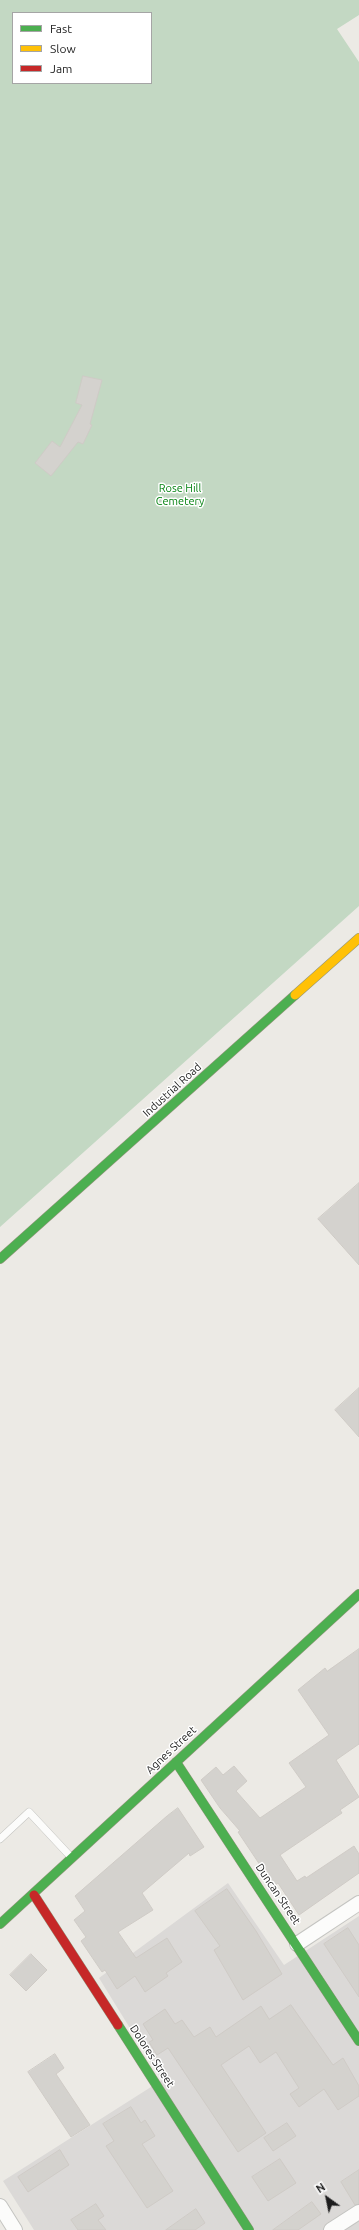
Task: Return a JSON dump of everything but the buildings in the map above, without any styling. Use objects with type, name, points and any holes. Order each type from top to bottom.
[{"type":"street","name":"Industrial Road","points":[[0,1259],[359,938]]},
{"type":"street","name":"Agnes Street","points":[[0,1924],[359,1594]]},
{"type":"street","name":"Duncan Street","points":[[176,1762],[297,1944],[359,2041]]},
{"type":"street","name":"Dolores Street","points":[[34,1894],[249,2230]]},
{"type":"street","points":[[297,1944],[359,1903]]},
{"type":"street","points":[[0,2206],[15,2230]]},
{"type":"street","points":[[330,2230],[359,2212]]},
{"type":"lane","points":[[0,1839],[29,1812],[72,1859]]},
{"type":"shaded area","points":[[228,1883],[284,1965],[359,1916],[359,2230],[34,2230],[3,2181],[162,2080],[99,1978]]},
{"type":"green space","name":"Rose Hill Cemetery","points":[[0,0],[359,0],[359,15],[337,29],[359,62],[359,906],[0,1227]]},
{"type":"traffic: fast","points":[[0,1259],[295,995]]},
{"type":"traffic: fast","points":[[0,1924],[359,1594]]},
{"type":"traffic: fast","points":[[176,1762],[359,2041]]},
{"type":"traffic: fast","points":[[118,2025],[249,2230]]},
{"type":"traffic: slow","points":[[295,995],[359,938]]},
{"type":"traffic: jam","points":[[34,1895],[118,2025]]}]
